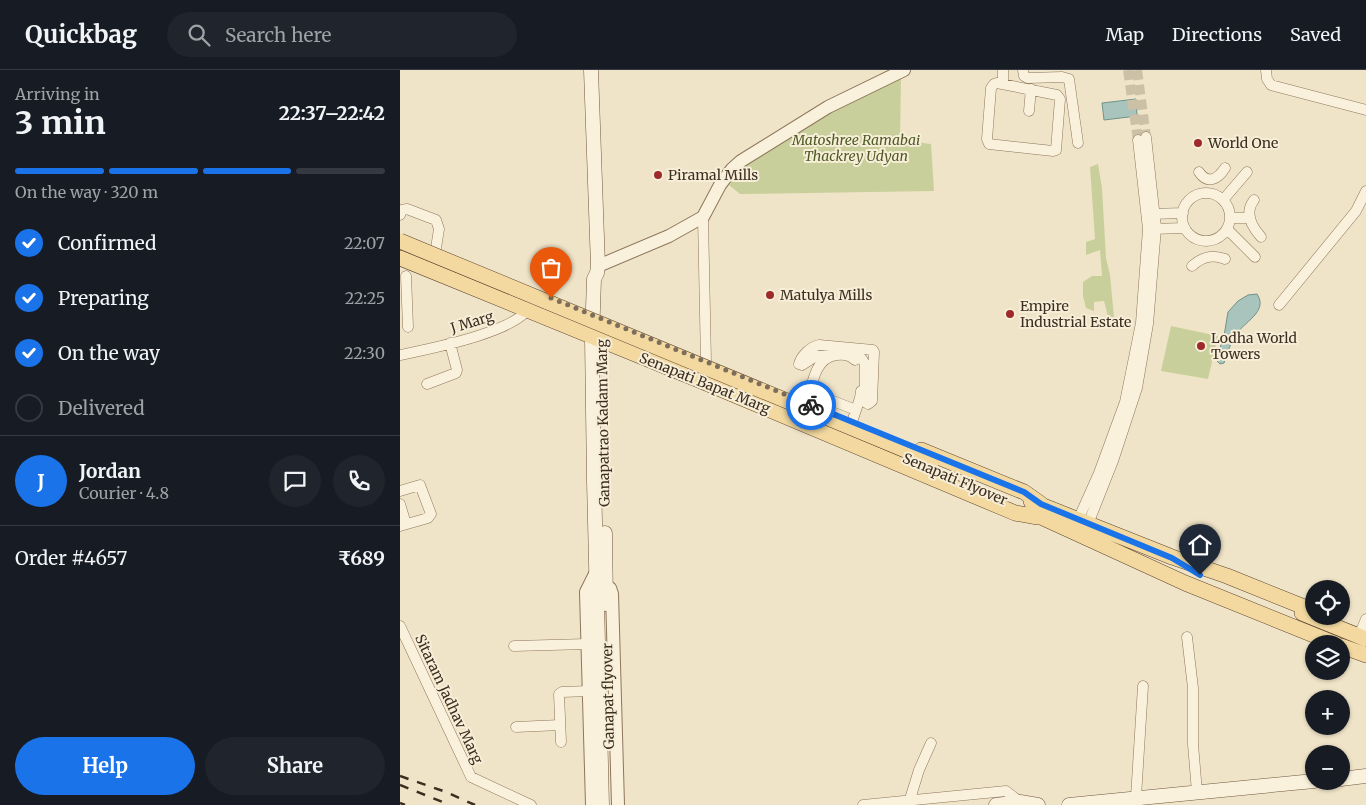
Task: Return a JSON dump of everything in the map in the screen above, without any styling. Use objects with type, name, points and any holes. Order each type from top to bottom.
[{"type":"main road","name":"Ganapatrao Kadam Marg","points":[[591,70],[598,270],[594,279],[598,318],[597,424],[601,574]]},
{"type":"main road","name":"Senapati Bapat Marg","points":[[400,233],[706,362],[854,416],[1024,492],[1039,510]]},
{"type":"main road","name":"Senapati Flyover","points":[[400,241],[931,465]]},
{"type":"main road","name":"Senapati Flyover","points":[[400,249],[931,465],[1020,497],[1039,510]]},
{"type":"main road","name":"Senapati Bapat Marg","points":[[400,258],[699,380],[1015,514],[1039,510]]},
{"type":"main road","points":[[1039,510],[1083,522],[1172,558],[1193,576],[1317,635]]},
{"type":"main road","points":[[1039,510],[1234,594],[1366,648]]},
{"type":"main road","name":"Ganapat flyover","points":[[601,574],[602,805]]},
{"type":"main road","name":"Ganapat flyover","points":[[601,574],[610,805]]},
{"type":"main road","points":[[1193,576],[1227,576],[1305,608]]},
{"type":"main road","points":[[1193,576],[1241,588],[1365,630]]},
{"type":"main road","points":[[1350,625],[1365,630]]},
{"type":"main road","points":[[1350,650],[1366,656]]},
{"type":"main road","points":[[1350,778],[1366,776]]},
{"type":"main road","points":[[1069,805],[1305,782]]},
{"type":"main road","points":[[996,805],[1038,805]]},
{"type":"street","points":[[699,380],[706,362],[703,216],[720,185],[732,169],[741,161],[828,107],[904,70]]},
{"type":"street","points":[[1003,70],[1003,84]]},
{"type":"street","points":[[1023,70],[1026,77],[1048,74],[1069,79],[1078,143]]},
{"type":"street","points":[[1266,70],[1267,79],[1271,85],[1366,110]]},
{"type":"street","points":[[994,84],[1031,90],[1057,95],[1060,99],[1056,150],[989,144],[987,139],[991,88],[994,84]]},
{"type":"street","points":[[1029,111],[1031,90]]},
{"type":"street","points":[[1083,522],[1128,403],[1137,388],[1148,324],[1152,228],[1142,139]]},
{"type":"street","points":[[1199,172],[1202,176],[1211,179],[1220,176],[1225,168]]},
{"type":"street","points":[[1223,200],[1247,172]]},
{"type":"street","points":[[1210,193],[1211,179]]},
{"type":"street","points":[[1279,305],[1356,210],[1366,191]]},
{"type":"street","points":[[1202,193],[1210,193],[1223,200],[1229,208],[1230,218],[1227,229],[1222,235],[1209,241],[1195,238],[1185,228],[1183,213],[1187,202],[1192,198],[1202,193]]},
{"type":"street","points":[[1254,200],[1249,209],[1250,218],[1254,228],[1261,237]]},
{"type":"street","points":[[400,215],[402,210],[407,209],[436,220],[439,229],[436,248]]},
{"type":"street","points":[[1151,214],[1183,213]]},
{"type":"street","points":[[598,270],[668,236],[703,216]]},
{"type":"street","points":[[1230,218],[1250,218]]},
{"type":"street","points":[[1152,228],[1185,228]]},
{"type":"street","points":[[1227,229],[1255,257]]},
{"type":"street","points":[[1209,241],[1211,256]]},
{"type":"street","points":[[1192,266],[1199,260],[1211,256],[1225,259]]},
{"type":"street","points":[[406,276],[408,327]]},
{"type":"street","name":"J Marg","points":[[400,356],[501,328],[528,310],[537,292]]},
{"type":"street","points":[[426,384],[456,374],[457,370],[450,343]]},
{"type":"street","points":[[814,346],[873,350],[872,401],[870,404],[865,402],[866,364],[862,359],[843,354],[830,356],[816,356],[802,365],[799,364],[800,360],[814,346]]},
{"type":"street","points":[[808,398],[820,363],[830,356]]},
{"type":"street","points":[[851,357],[857,362],[862,379],[860,398],[854,416]]},
{"type":"street","points":[[400,490],[420,485],[431,514],[428,518],[403,525],[400,504]]},
{"type":"street","points":[[592,805],[586,592],[601,574],[612,594],[618,805]]},
{"type":"street","name":"Sitaram Jadhav Marg","points":[[400,626],[471,777],[530,805]]},
{"type":"street","points":[[1187,637],[1193,688],[1193,744],[1196,792]]},
{"type":"street","points":[[514,646],[588,644]]},
{"type":"street","points":[[1136,797],[1143,686]]},
{"type":"street","points":[[561,742],[560,692],[589,691]]},
{"type":"street","points":[[516,726],[560,725]]},
{"type":"street","points":[[910,799],[919,770],[931,743]]},
{"type":"street","points":[[863,805],[1006,791],[1021,804]]},
{"type":"green space","name":"Matoshree Ramabai Thackrey Udyan","points":[[901,77],[900,140],[931,144],[934,191],[740,194],[729,185],[744,164],[785,135]]},
{"type":"green space","points":[[1098,164],[1102,188],[1106,258],[1110,275],[1115,328],[1111,328],[1104,301],[1094,302],[1094,311],[1086,308],[1083,296],[1083,282],[1092,276],[1102,276],[1100,250],[1086,255],[1086,242],[1095,239],[1090,167]]},
{"type":"green space","points":[[1171,326],[1218,336],[1208,379],[1161,371]]},
{"type":"water","points":[[1136,99],[1137,116],[1104,120],[1102,103]]},
{"type":"water","points":[[1257,294],[1260,306],[1257,312],[1235,336],[1224,363],[1220,364],[1216,360],[1224,336],[1228,312],[1238,301],[1248,295]]},
{"type":"tunnel","points":[[1128,70],[1138,140]]},
{"type":"tunnel","points":[[1137,70],[1146,137]]},
{"type":"railway","points":[[400,776],[446,792],[475,805]]},
{"type":"railway","points":[[400,785],[450,805]]},
{"type":"railway","points":[[400,803],[405,805]]},
{"type":"way so far","points":[[551,298],[811,405]]},
{"type":"place","name":"World One","points":[[1198,143]]},
{"type":"place","name":"Piramal Mills","points":[[658,175]]},
{"type":"place","name":"Matulya Mills","points":[[770,295]]},
{"type":"place","name":"Empire Industrial Estate","points":[[1010,314]]},
{"type":"place","name":"Lodha World Towers","points":[[1201,346]]},
{"type":"route","points":[[811,405],[1024,492],[1041,504],[1172,558],[1200,575]]}]
